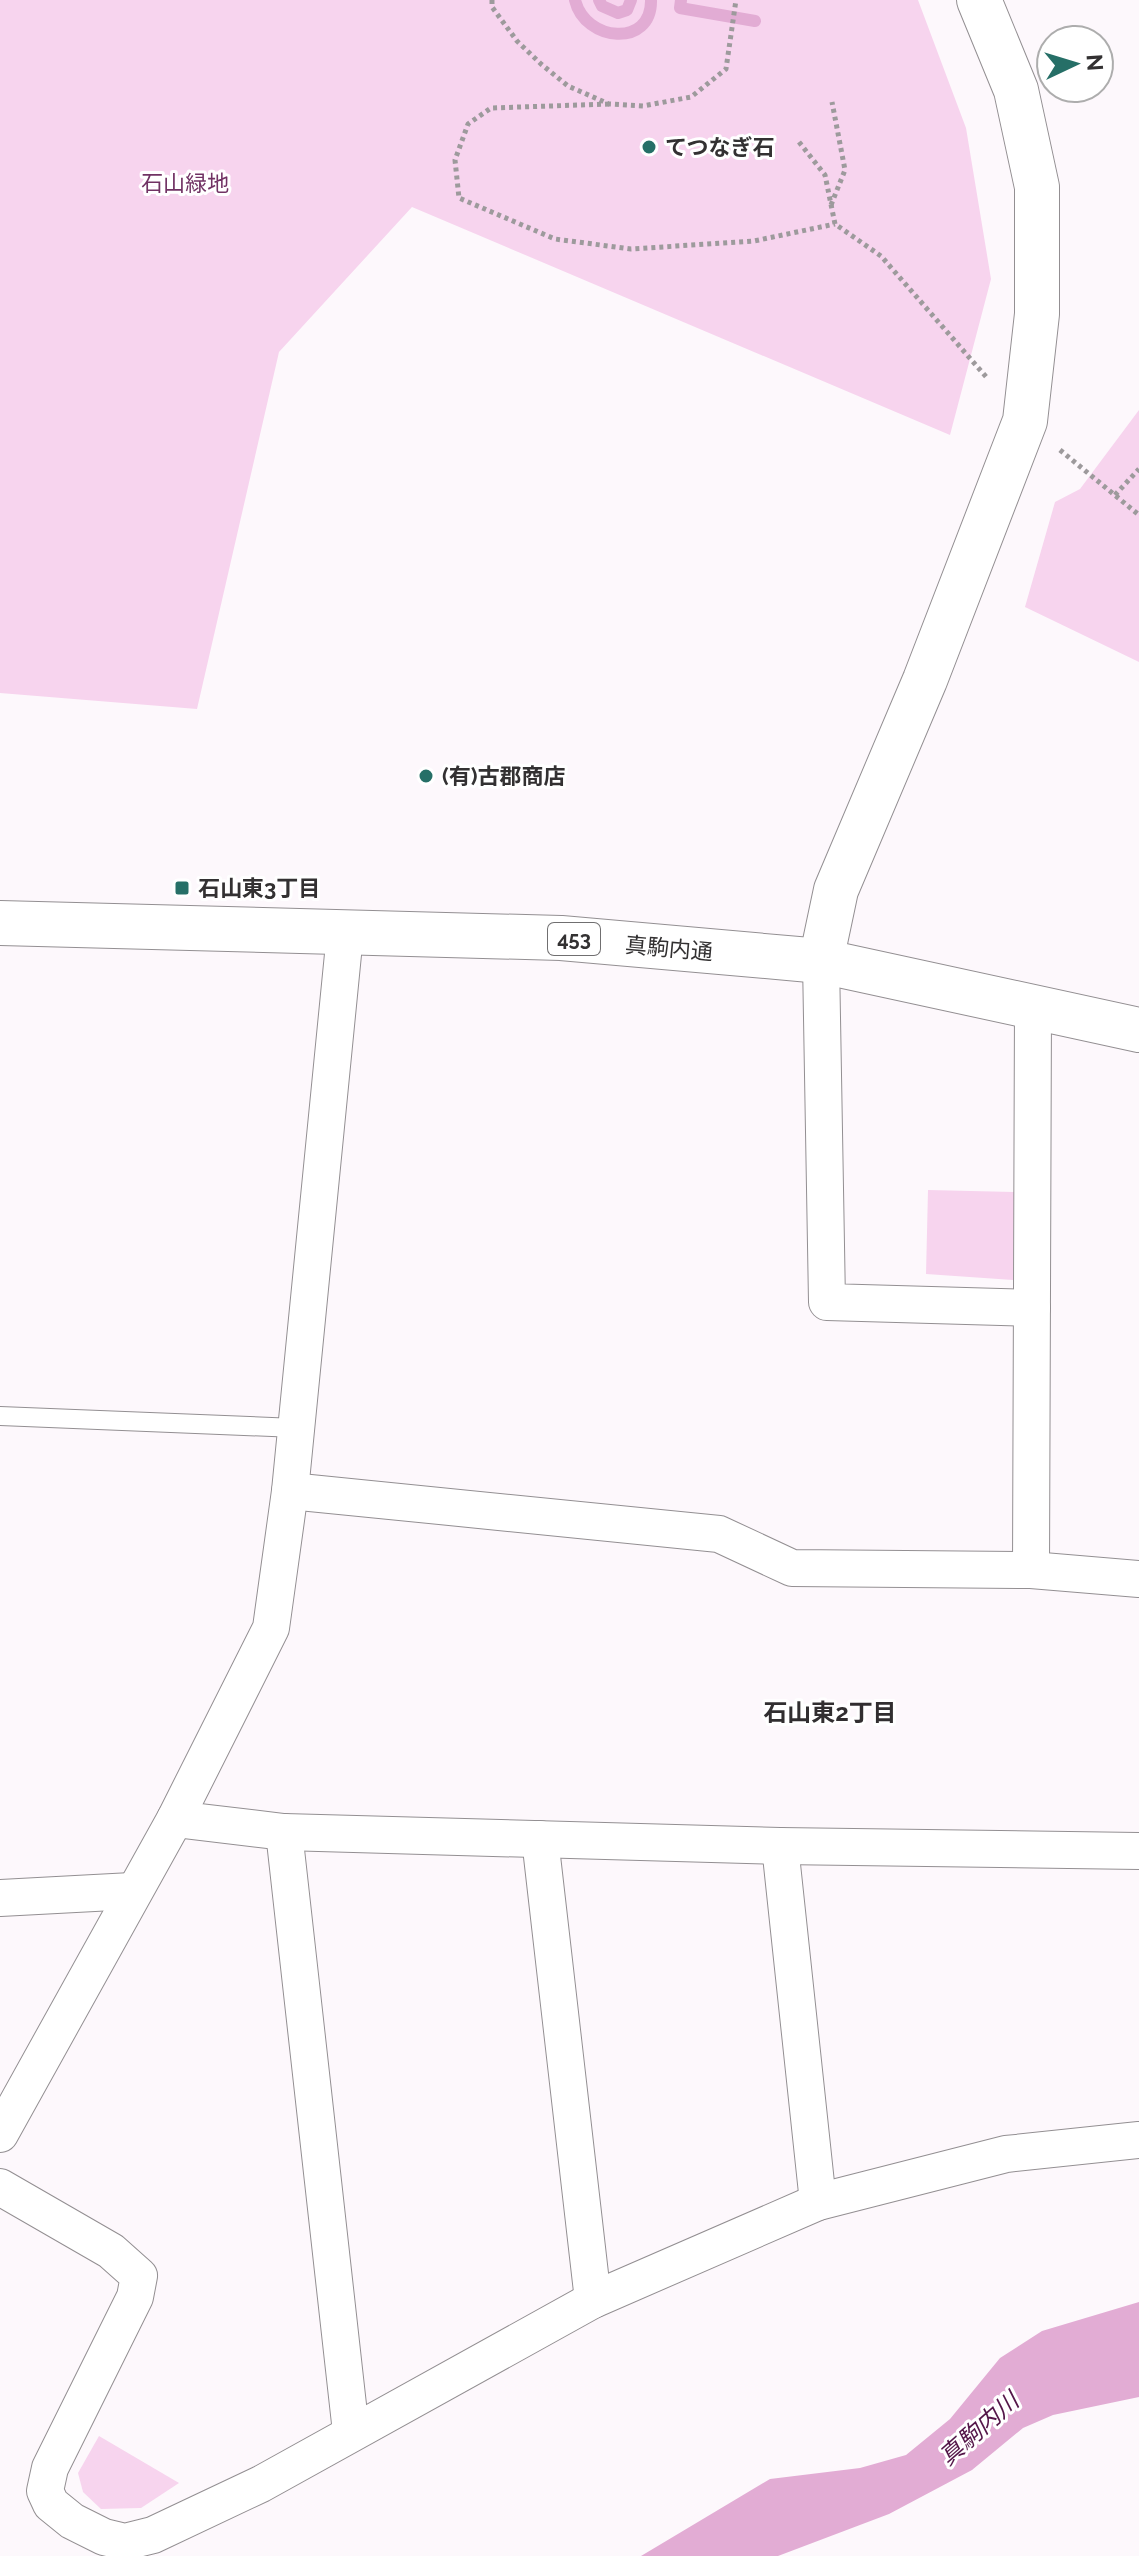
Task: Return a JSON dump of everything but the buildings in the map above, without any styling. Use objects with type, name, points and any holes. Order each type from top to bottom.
[{"type":"main road","points":[[821,961],[836,890],[925,680],[1025,421],[1037,314],[1037,187],[1016,90],[979,0]]},
{"type":"main road","name":"真駒内通","points":[[0,923],[561,938],[821,961],[1139,1030]]},
{"type":"street","points":[[0,2134],[132,1891],[175,1819],[271,1628],[290,1491],[345,934]]},
{"type":"street","points":[[821,961],[827,1302],[1032,1308]]},
{"type":"street","points":[[1031,1570],[1033,1008]]},
{"type":"street","points":[[290,1491],[719,1534],[792,1568],[1031,1570],[1139,1579]]},
{"type":"street","points":[[175,1819],[284,1832],[780,1846],[1139,1851]]},
{"type":"street","points":[[284,1832],[351,2432]]},
{"type":"street","points":[[540,1839],[593,2300]]},
{"type":"street","points":[[780,1846],[818,2202]]},
{"type":"street","points":[[0,1898],[132,1891]]},
{"type":"street","points":[[0,2187],[111,2251],[139,2276],[135,2297],[50,2468],[45,2491],[51,2504],[72,2521],[104,2537],[125,2542],[153,2535],[261,2484],[593,2300],[818,2202],[1006,2154],[1139,2140]]},
{"type":"lane","points":[[0,1416],[296,1428]]},
{"type":"path","points":[[492,0],[492,7],[517,41],[541,64],[568,86],[609,104]]},
{"type":"path","points":[[736,0],[726,69],[691,97],[643,106],[609,104],[491,108],[468,124],[455,160],[459,198],[555,239],[631,249],[754,241],[835,224]]},
{"type":"path","points":[[831,205],[845,170],[832,102]]},
{"type":"path","points":[[799,142],[825,175],[835,224],[881,256],[1025,421],[1139,515]]},
{"type":"path","points":[[1115,495],[1139,469]]},
{"type":"green space","name":"石山緑地","points":[[0,0],[918,0],[966,128],[991,279],[950,435],[412,207],[279,352],[197,709],[0,693]]},
{"type":"green space","points":[[1139,410],[1139,662],[1025,607],[1055,502],[1080,489]]},
{"type":"green space","points":[[928,1190],[1014,1192],[1013,1280],[926,1274]]},
{"type":"green space","points":[[99,2436],[179,2483],[141,2508],[101,2509],[83,2492],[78,2473]]},
{"type":"water","name":"真駒内川","points":[[1139,2302],[1139,2397],[1053,2415],[1023,2428],[972,2470],[889,2514],[778,2556],[641,2556],[770,2479],[860,2468],[906,2455],[950,2419],[1000,2358],[1042,2331]]},
{"type":"waterway","points":[[575,0],[581,14],[591,24],[617,34],[641,26],[648,16],[651,0]]},
{"type":"waterway","points":[[599,0],[602,6],[618,13],[627,10],[631,0]]},
{"type":"waterway","points":[[681,0],[680,8],[755,21]]},
{"type":"place","name":"てつなぎ石","points":[[649,147]]},
{"type":"place","name":"(有)古郡商店","points":[[426,776]]},
{"type":"place","name":"石山東3丁目","points":[[182,888]]},
{"type":"district","name":"石山東2丁目","points":[[830,1713]]}]
